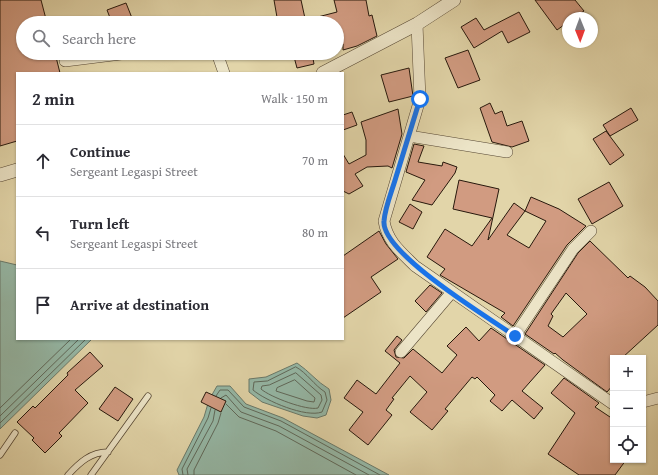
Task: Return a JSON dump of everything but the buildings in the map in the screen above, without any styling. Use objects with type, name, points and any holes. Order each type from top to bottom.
[{"type":"street","points":[[325,72],[417,24],[454,0]]},
{"type":"street","points":[[417,24],[420,99],[384,222],[386,232],[394,245],[415,266],[610,402]]},
{"type":"street","points":[[65,62],[79,60]]},
{"type":"street","points":[[219,60],[224,72]]},
{"type":"street","points":[[409,136],[506,152]]},
{"type":"street","points":[[0,175],[16,170]]},
{"type":"street","points":[[515,336],[573,249],[591,231]]},
{"type":"street","points":[[401,352],[452,292]]},
{"type":"street","points":[[646,401],[658,398]]},
{"type":"lane","points":[[91,475],[148,396]]},
{"type":"lane","points":[[0,455],[15,433]]},
{"type":"lane","points":[[68,475],[77,466],[94,454],[108,452]]},
{"type":"water","points":[[0,261],[16,265],[16,340],[91,340],[0,429]]},
{"type":"water","points":[[297,363],[329,389],[331,400],[326,415],[317,418],[303,416],[262,402],[249,392],[249,379],[266,377]]},
{"type":"water","points":[[217,386],[230,386],[246,404],[283,418],[389,475],[179,475],[177,470],[204,417],[209,400]]},
{"type":"route","points":[[420,99],[384,222],[386,232],[394,245],[415,266],[515,336]]}]
